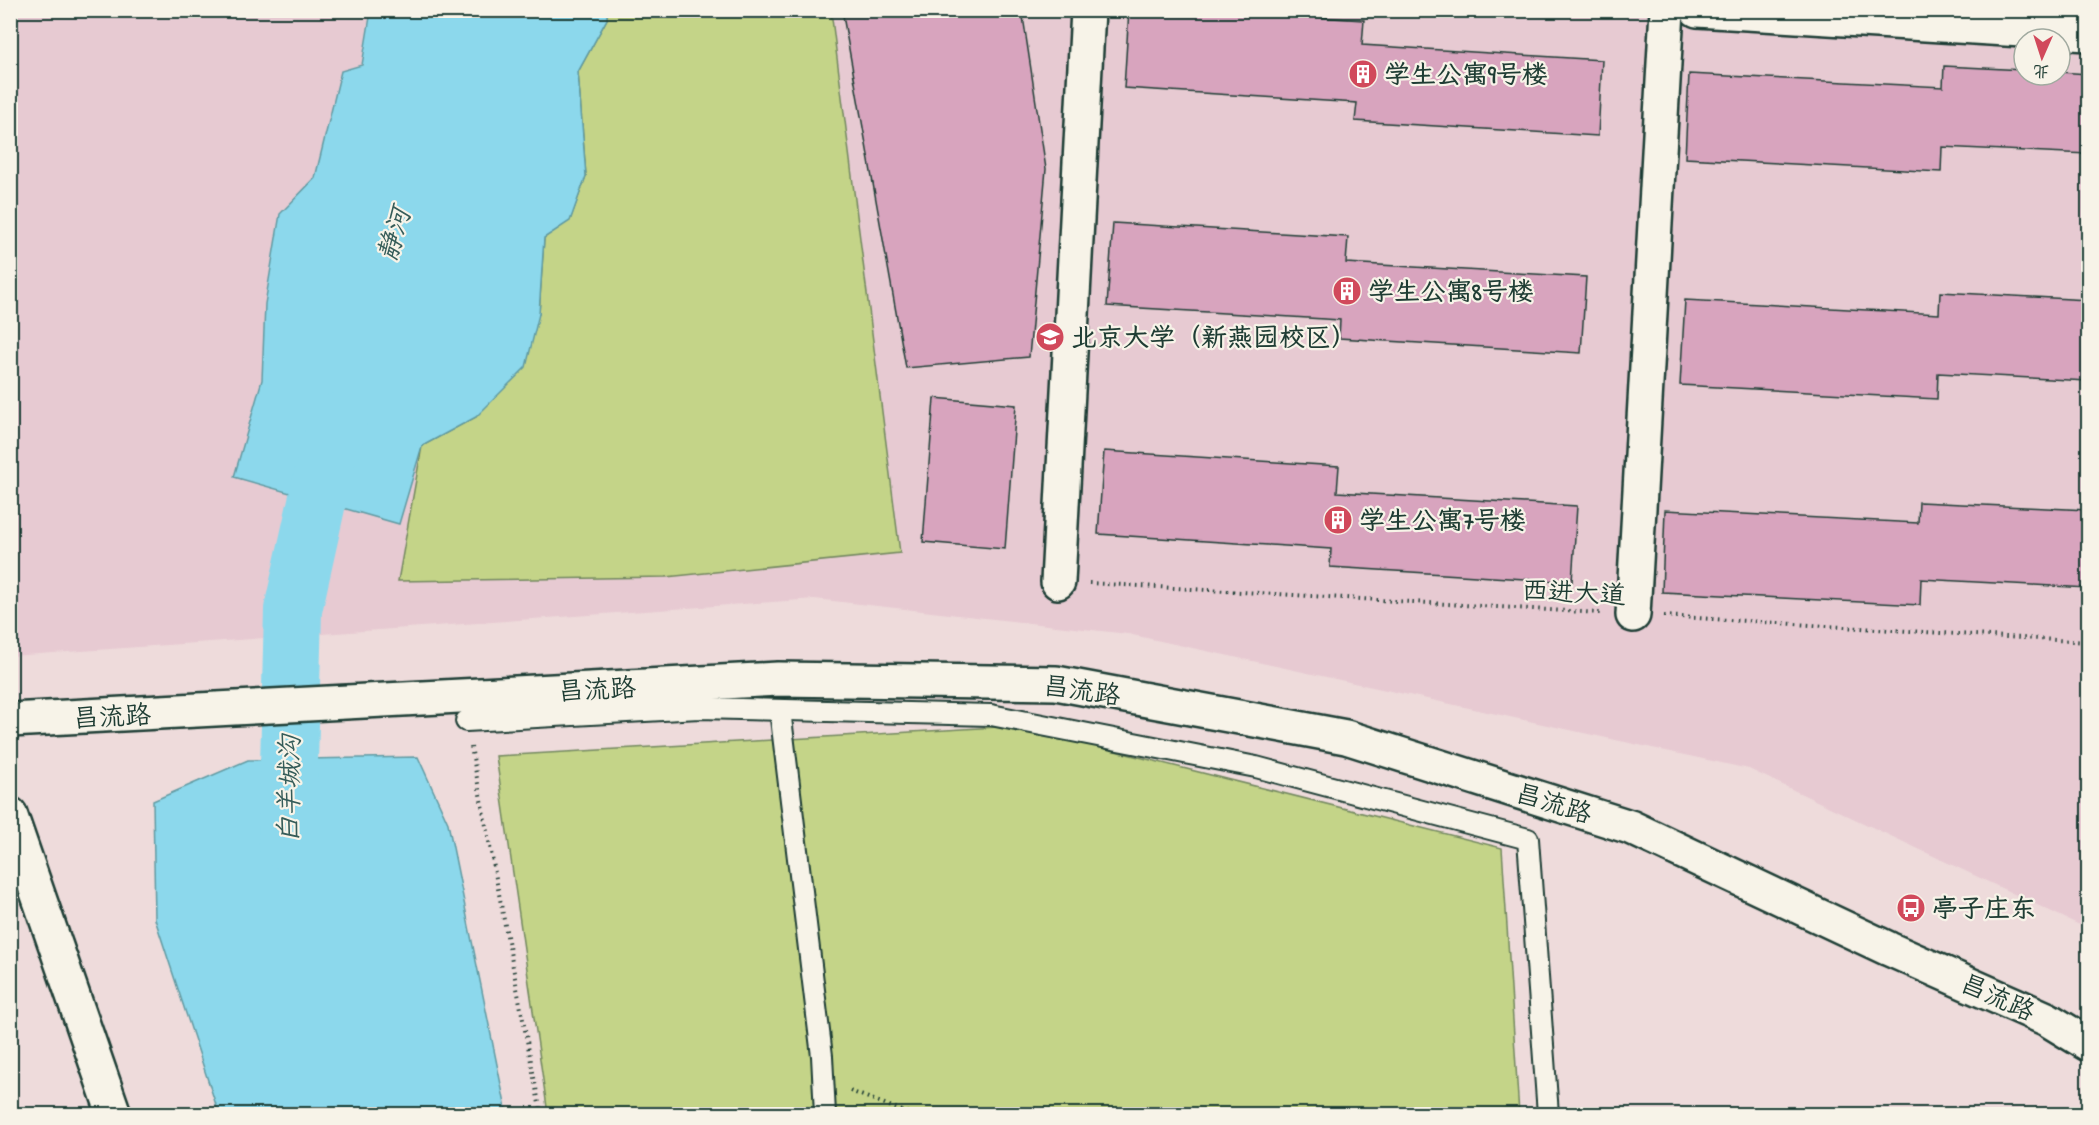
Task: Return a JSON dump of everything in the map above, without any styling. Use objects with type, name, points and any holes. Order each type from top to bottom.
[{"type":"main road","points":[[1058,582],[1088,10]]},
{"type":"main road","points":[[1633,615],[1667,10]]},
{"type":"main road","points":[[1697,10],[2088,34]]},
{"type":"main road","name":"昌流路","points":[[10,720],[778,680],[1056,683],[1346,737],[1630,827],[1889,949],[2047,1018],[2088,1044]]},
{"type":"main road","points":[[10,814],[114,1114]]},
{"type":"lane","points":[[466,721],[699,708],[991,715],[1256,767],[1528,839],[1548,1114]]},
{"type":"lane","points":[[780,710],[824,1082],[825,1114]]},
{"type":"path","name":"西进大道","points":[[1058,582],[2088,642]]},
{"type":"path","points":[[466,721],[540,1114]]},
{"type":"path","points":[[824,1082],[911,1114]]},
{"type":"shaded area","name":"北京大学（新燕园校区）","points":[[10,11],[2088,11],[2088,929],[1749,769],[1128,634],[815,599],[11,656]]},
{"type":"green space","points":[[607,11],[831,11],[900,553],[666,577],[398,581],[422,446],[476,417],[539,314],[544,238],[570,220],[586,176],[578,72],[607,19]]},
{"type":"green space","points":[[1015,726],[1502,848],[1519,1114],[548,1114],[496,756]]},
{"type":"water","name":"静河","points":[[371,11],[607,11],[607,19],[578,72],[586,176],[570,221],[544,238],[539,314],[526,367],[476,417],[422,446],[399,524],[234,477],[262,380],[265,304],[280,214],[315,178],[341,71],[362,65]]},
{"type":"water","points":[[418,757],[448,823],[507,1114],[219,1114],[155,919],[153,801],[248,760]]},
{"type":"building","points":[[842,10],[1022,10],[1046,169],[1029,357],[906,368]]},
{"type":"building","name":"学生公寓9号楼","points":[[1129,10],[1205,10],[1364,20],[1362,45],[1602,60],[1598,136],[1355,121],[1357,103],[1124,88]]},
{"type":"building","points":[[1944,66],[2012,69],[2012,87],[2072,87],[2072,73],[2088,74],[2088,154],[1942,147],[1941,172],[1685,158],[1689,74],[1943,87]]},
{"type":"building","name":"学生公寓8号楼","points":[[1113,223],[1348,237],[1346,263],[1586,277],[1581,353],[1339,338],[1340,320],[1107,306]]},
{"type":"building","points":[[1940,292],[2088,300],[2088,381],[1938,373],[1937,399],[1680,385],[1685,300],[1939,314]]},
{"type":"building","points":[[934,398],[1016,405],[1005,549],[923,542]]},
{"type":"building","name":"学生公寓7号楼","points":[[1104,451],[1339,466],[1337,492],[1577,506],[1572,582],[1330,567],[1331,549],[1098,534]]},
{"type":"building","points":[[1919,502],[2088,510],[2088,588],[1921,579],[1920,605],[1662,592],[1665,510],[1918,523]]},
{"type":"waterway","name":"白羊城沟","points":[[287,841],[293,610],[327,457],[338,422]]},
{"type":"place","name":"学生公寓9号楼","points":[[1363,74]]},
{"type":"place","name":"学生公寓8号楼","points":[[1347,291]]},
{"type":"place","name":"北京大学（新燕园校区）","points":[[1050,337]]},
{"type":"place","name":"学生公寓7号楼","points":[[1338,520]]},
{"type":"place","name":"亭子庄东","points":[[1911,908]]}]
